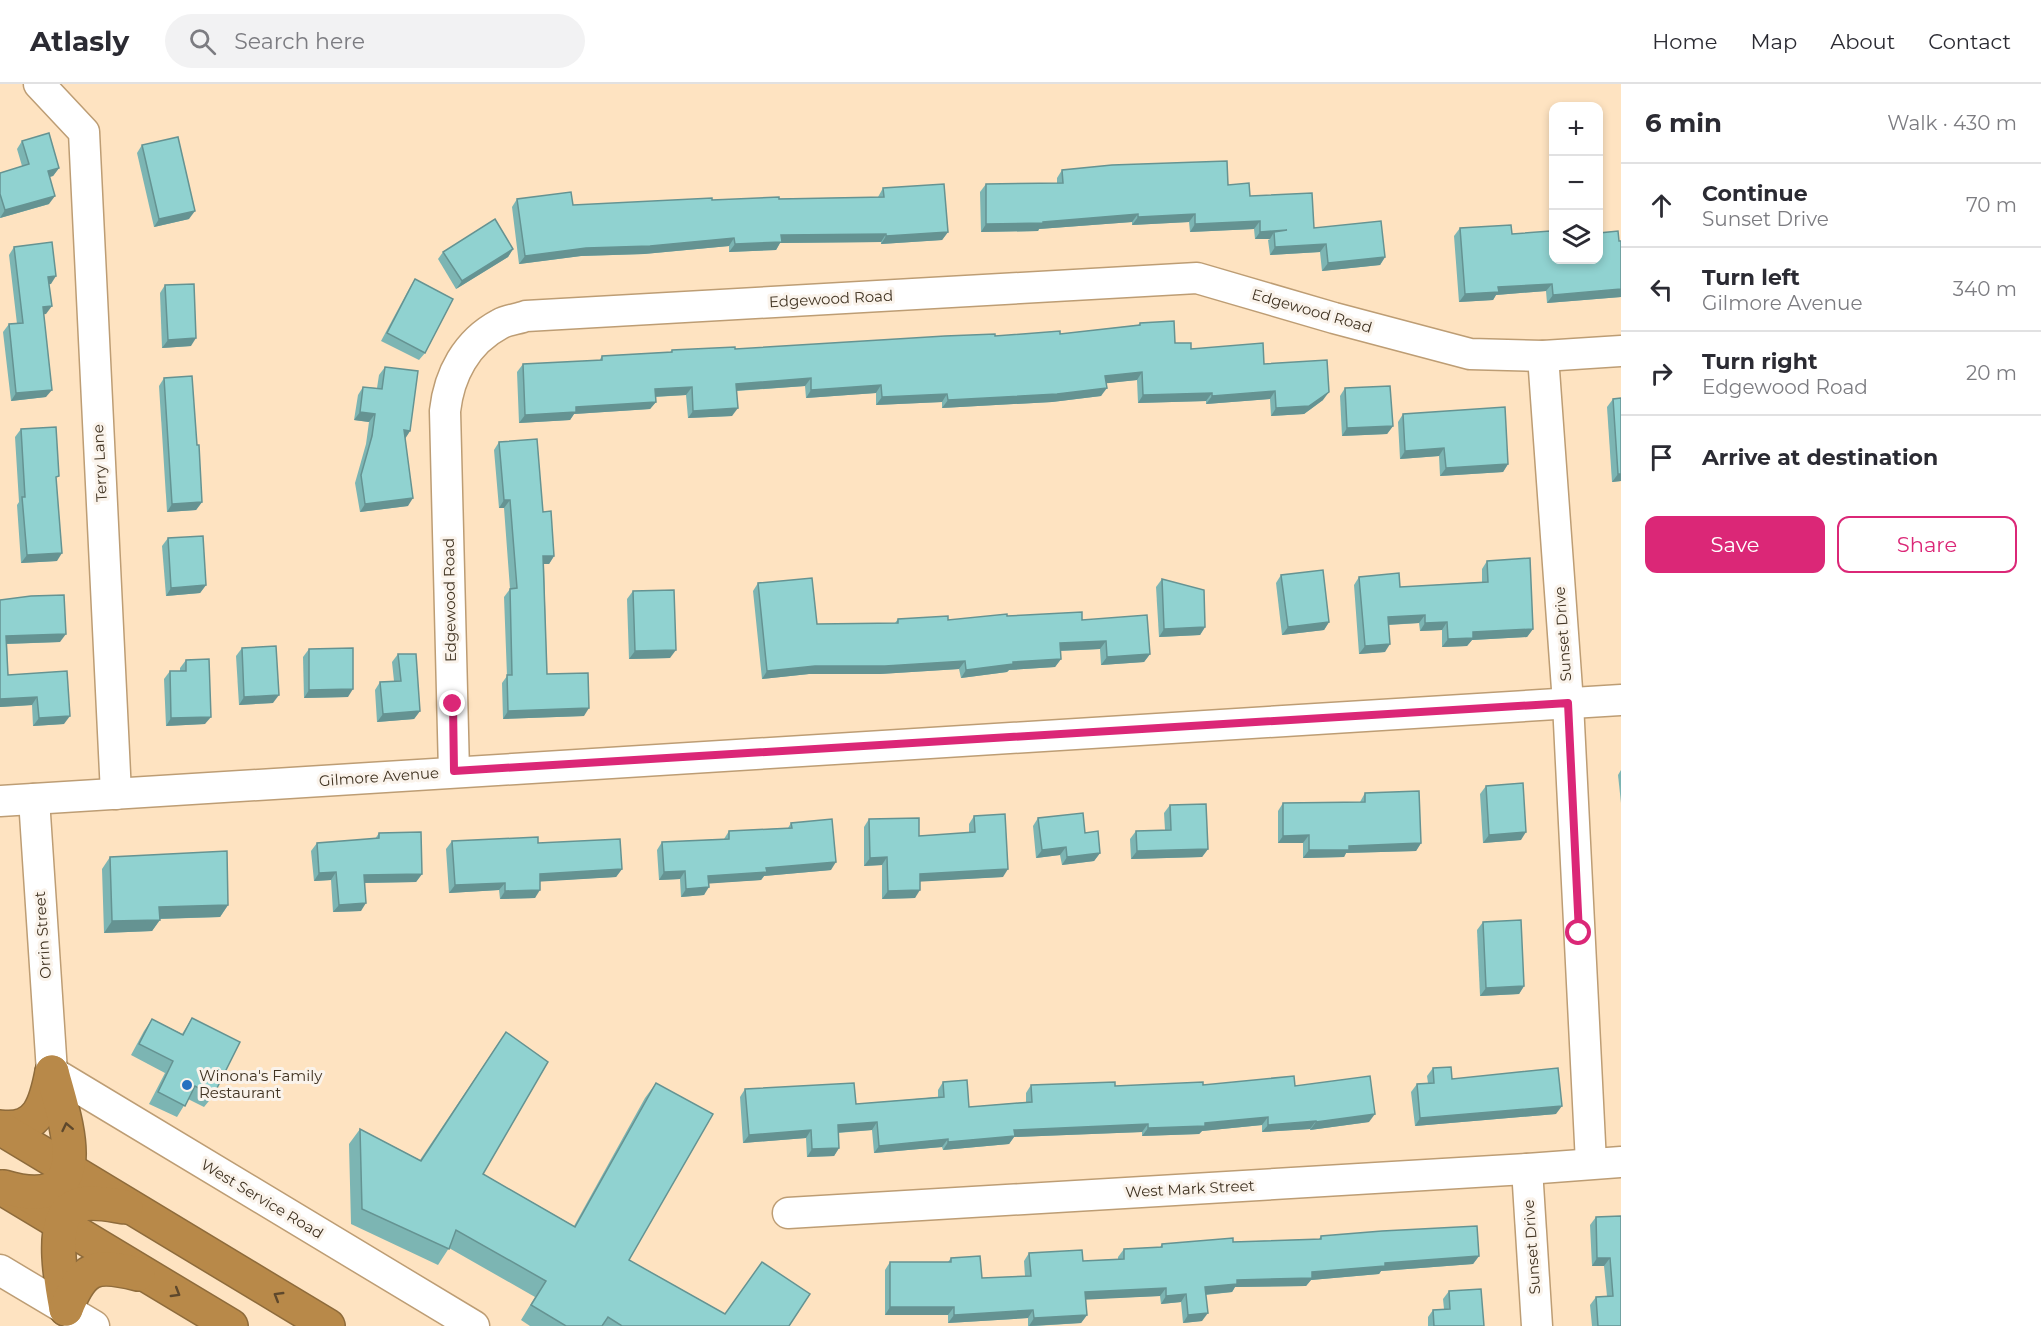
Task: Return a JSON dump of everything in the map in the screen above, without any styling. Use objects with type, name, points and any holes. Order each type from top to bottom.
[{"type":"highway","points":[[0,1128],[12,1129],[23,1126],[33,1119],[42,1109],[48,1095],[52,1072]]},
{"type":"highway","points":[[0,1187],[28,1192],[49,1190],[57,1185],[68,1169],[69,1136],[52,1072]]},
{"type":"highway","points":[[0,1128],[328,1326]]},
{"type":"highway","points":[[0,1187],[231,1326]]},
{"type":"highway","points":[[67,1318],[60,1270],[61,1225],[71,1208],[80,1205],[131,1207]]},
{"type":"highway","points":[[67,1318],[73,1292],[90,1272],[113,1269],[146,1275]]},
{"type":"street","name":"Terry Lane","points":[[39,84],[84,132],[116,794]]},
{"type":"street","name":"Edgewood Road","points":[[454,771],[447,390],[456,367],[475,343],[500,324],[526,316],[1197,278],[1470,354],[1543,356],[1621,351]]},
{"type":"street","name":"Sunset Drive","points":[[1543,356],[1568,703],[1591,1163]]},
{"type":"street","name":"Gilmore Avenue","points":[[0,801],[1621,700]]},
{"type":"street","name":"Orrin Street","points":[[34,799],[52,1072]]},
{"type":"street","name":"West Service Road","points":[[52,1072],[474,1326]]},
{"type":"street","name":"West Mark Street","points":[[789,1213],[1621,1162]]},
{"type":"street","name":"Sunset Drive","points":[[1527,1169],[1538,1326]]},
{"type":"street","points":[[0,1270],[67,1318],[94,1326]]},
{"type":"building","points":[[49,133],[59,168],[48,171],[55,196],[5,210],[0,194],[0,173],[29,164],[22,141]]},
{"type":"building","points":[[178,137],[195,211],[159,219],[142,145]]},
{"type":"building","points":[[1227,161],[1228,185],[1249,183],[1250,196],[1312,193],[1314,228],[1381,221],[1385,257],[1328,263],[1326,244],[1275,247],[1274,232],[1287,230],[1260,232],[1260,221],[1195,224],[1195,214],[1138,217],[1138,214],[1043,223],[986,224],[986,184],[1063,183],[1062,170],[1112,165]]},
{"type":"building","points":[[944,184],[948,232],[886,236],[886,234],[781,235],[782,242],[735,244],[734,238],[650,246],[586,248],[525,256],[517,199],[571,192],[573,205],[712,198],[712,200],[779,197],[779,199],[884,197],[883,188]]},
{"type":"building","points":[[495,219],[513,249],[462,281],[443,252]]},
{"type":"building","points":[[1511,225],[1512,234],[1549,231],[1549,264],[1603,264],[1603,233],[1618,231],[1619,241],[1621,241],[1621,289],[1553,295],[1552,284],[1498,287],[1499,292],[1465,294],[1460,228]]},
{"type":"building","points":[[52,242],[56,276],[48,277],[52,306],[43,307],[52,390],[16,393],[9,324],[23,323],[14,247]]},
{"type":"building","points":[[415,279],[453,299],[425,353],[387,333]]},
{"type":"building","points":[[194,284],[196,338],[168,340],[165,285]]},
{"type":"building","points":[[1174,321],[1175,343],[1191,343],[1191,349],[1263,343],[1264,364],[1327,360],[1329,392],[1309,406],[1276,408],[1275,391],[1212,396],[1212,393],[1143,395],[1142,372],[1105,376],[1107,388],[1057,394],[948,400],[947,394],[882,397],[881,385],[811,390],[811,378],[736,384],[738,408],[693,411],[692,387],[655,389],[656,402],[576,407],[576,412],[525,415],[523,364],[602,360],[602,356],[672,352],[672,350],[735,347],[735,349],[1060,331],[1060,334],[1140,325],[1140,323]]},
{"type":"building","points":[[385,367],[418,371],[410,431],[404,430],[413,498],[365,504],[361,475],[372,436],[375,414],[360,412],[363,387],[382,389]]},
{"type":"building","points":[[192,376],[202,502],[172,504],[164,378]]},
{"type":"building","points":[[1390,386],[1393,426],[1347,428],[1345,388]]},
{"type":"building","points":[[1621,398],[1621,474],[1618,474],[1613,399]]},
{"type":"building","points":[[1505,407],[1508,464],[1446,468],[1444,448],[1405,451],[1403,414]]},
{"type":"building","points":[[56,427],[59,476],[56,477],[62,553],[27,555],[22,497],[25,497],[21,429]]},
{"type":"building","points":[[537,439],[543,512],[551,511],[554,556],[543,556],[547,674],[588,673],[589,708],[508,711],[507,675],[512,675],[510,589],[517,588],[510,500],[504,500],[499,442]]},
{"type":"building","points":[[203,536],[206,585],[171,588],[168,538]]},
{"type":"building","points":[[1530,558],[1533,629],[1473,632],[1473,638],[1448,639],[1447,622],[1425,623],[1425,615],[1388,617],[1390,644],[1365,646],[1359,577],[1399,573],[1400,587],[1488,582],[1487,561]]},
{"type":"building","points":[[1323,570],[1329,622],[1288,627],[1281,575]]},
{"type":"building","points":[[812,578],[817,624],[898,623],[898,619],[948,616],[948,620],[1007,614],[1007,616],[1082,612],[1082,620],[1147,615],[1150,654],[1107,657],[1106,641],[1060,643],[1061,659],[1013,662],[1013,664],[966,670],[965,661],[885,666],[815,666],[767,671],[758,583]]},
{"type":"building","points":[[1162,579],[1204,590],[1205,627],[1164,629]]},
{"type":"building","points":[[674,590],[676,650],[635,651],[633,591]]},
{"type":"building","points":[[64,595],[66,634],[6,636],[8,675],[67,671],[70,716],[39,718],[37,697],[0,699],[0,600]]},
{"type":"building","points":[[276,646],[279,695],[244,697],[242,648]]},
{"type":"building","points":[[353,648],[353,689],[309,690],[309,649]]},
{"type":"building","points":[[398,654],[416,654],[420,711],[383,714],[380,682],[401,681]]},
{"type":"building","points":[[209,659],[211,717],[171,718],[170,671],[186,671],[186,660]]},
{"type":"building","points":[[1523,783],[1526,832],[1489,835],[1486,786]]},
{"type":"building","points":[[1419,791],[1421,843],[1349,846],[1349,850],[1309,850],[1309,835],[1283,836],[1283,803],[1365,802],[1365,793]]},
{"type":"building","points":[[1206,804],[1208,849],[1137,851],[1136,831],[1171,830],[1170,805]]},
{"type":"building","points":[[1083,813],[1085,833],[1098,831],[1100,853],[1067,857],[1066,847],[1042,850],[1038,818]]},
{"type":"building","points":[[1005,814],[1008,869],[920,874],[920,890],[888,891],[887,857],[870,858],[869,819],[919,818],[919,836],[975,832],[974,816]]},
{"type":"building","points":[[832,819],[836,862],[766,868],[767,872],[708,876],[709,887],[686,889],[685,871],[664,872],[662,842],[729,839],[729,831],[792,828],[791,823]]},
{"type":"building","points":[[421,832],[422,874],[364,875],[366,903],[339,905],[336,872],[319,873],[317,843],[379,838],[379,833]]},
{"type":"building","points":[[538,837],[538,843],[620,839],[622,869],[540,874],[540,890],[505,891],[505,883],[455,885],[452,841]]},
{"type":"building","points":[[227,851],[228,905],[159,907],[160,920],[112,921],[110,857]]},
{"type":"building","points":[[1521,920],[1524,986],[1486,988],[1483,922]]},
{"type":"building","name":"Winona's Family Restaurant","points":[[192,1018],[240,1042],[213,1096],[195,1086],[185,1106],[158,1092],[173,1061],[139,1044],[152,1019],[183,1035]]},
{"type":"building","points":[[506,1032],[548,1062],[483,1174],[575,1227],[656,1083],[713,1114],[629,1260],[725,1314],[762,1262],[810,1294],[789,1326],[622,1326],[608,1317],[602,1326],[566,1326],[531,1305],[546,1281],[456,1230],[449,1249],[362,1209],[360,1129],[421,1161]]},
{"type":"building","points":[[1451,1067],[1452,1079],[1558,1068],[1562,1106],[1420,1118],[1417,1084],[1434,1083],[1433,1068]]},
{"type":"building","points":[[1294,1076],[1295,1086],[1370,1076],[1375,1114],[1316,1122],[1268,1125],[1268,1117],[1205,1123],[1205,1126],[1148,1128],[1148,1124],[1014,1130],[1015,1136],[948,1142],[948,1139],[879,1146],[877,1122],[838,1125],[839,1148],[812,1149],[811,1130],[749,1135],[745,1089],[854,1083],[856,1104],[944,1097],[943,1082],[967,1080],[969,1107],[1032,1102],[1031,1085],[1115,1082],[1115,1086],[1203,1082],[1203,1085]]},
{"type":"building","points":[[1621,1216],[1621,1326],[1598,1326],[1596,1297],[1613,1296],[1610,1258],[1597,1258],[1596,1217]]},
{"type":"building","points":[[1477,1226],[1479,1256],[1385,1263],[1385,1266],[1312,1272],[1312,1278],[1237,1280],[1237,1284],[1205,1287],[1208,1313],[1188,1315],[1186,1294],[1166,1296],[1166,1288],[1085,1292],[1087,1315],[1034,1318],[1033,1310],[954,1315],[954,1307],[890,1307],[890,1262],[951,1262],[951,1258],[980,1256],[982,1278],[1031,1276],[1029,1253],[1082,1250],[1083,1261],[1124,1259],[1124,1249],[1162,1247],[1162,1244],[1233,1238],[1233,1242],[1321,1239],[1321,1236]]},
{"type":"building","points":[[1481,1289],[1484,1326],[1434,1326],[1433,1310],[1450,1309],[1449,1291]]},
{"type":"place","name":"Winona's Family Restaurant","points":[[187,1085]]},
{"type":"route","points":[[453,704],[454,771],[1568,703],[1579,933]]}]
